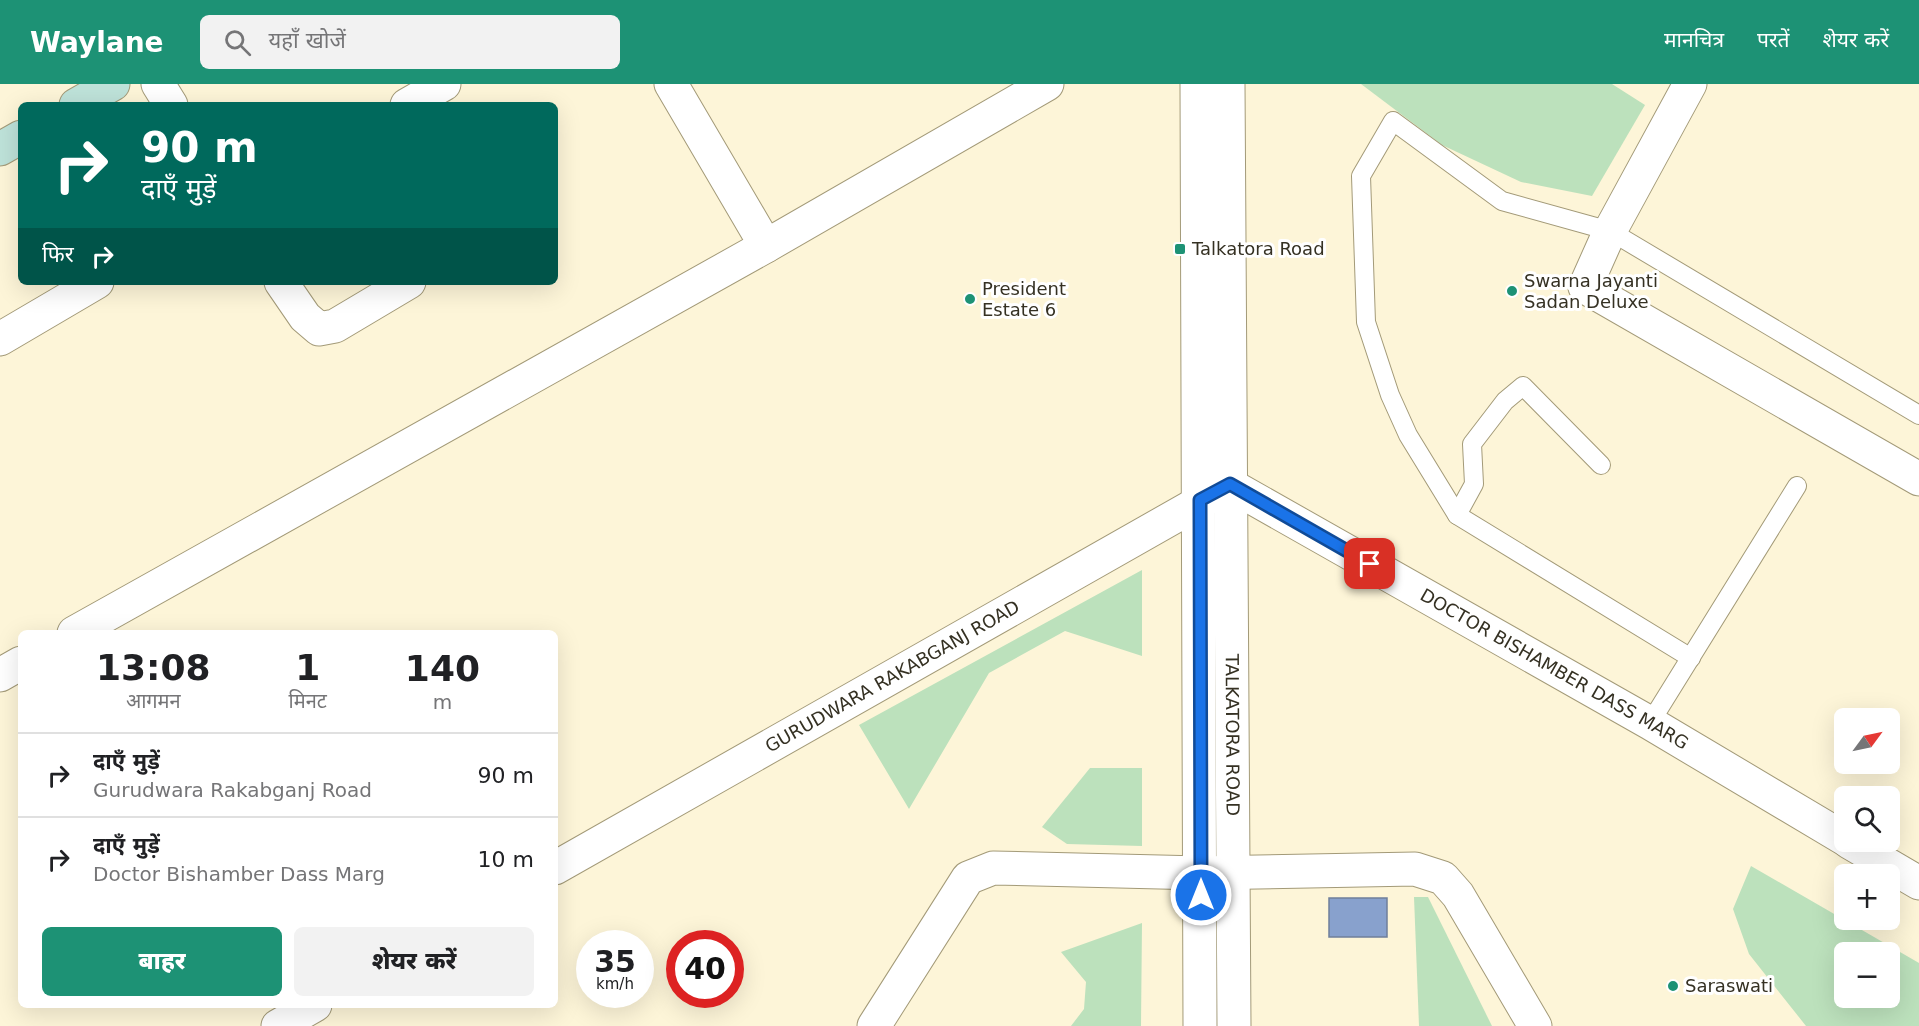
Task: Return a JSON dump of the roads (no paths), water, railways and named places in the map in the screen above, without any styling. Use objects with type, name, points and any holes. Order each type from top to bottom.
[{"type":"main road","points":[[81,102],[113,84]]},
{"type":"main road","points":[[0,149],[18,139]]},
{"type":"street","points":[[158,84],[169,102]]},
{"type":"street","points":[[412,102],[444,84]]},
{"type":"street","points":[[670,84],[766,246]]},
{"type":"street","points":[[79,630],[766,246],[1047,84]]},
{"type":"street","name":"TALKATORA ROAD","points":[[1197,84],[1200,500],[1217,873],[1234,1026]]},
{"type":"street","name":"TALKATORA ROAD","points":[[1200,1026],[1217,873],[1230,484],[1228,84]]},
{"type":"street","points":[[1690,84],[1610,231],[1585,287],[1918,476]]},
{"type":"street","points":[[0,339],[92,285]]},
{"type":"street","points":[[283,285],[305,317],[319,329],[334,326],[404,285]]},
{"type":"street","name":"GURUDWARA RAKABGANJ ROAD","points":[[558,866],[1230,484]]},
{"type":"street","name":"DOCTOR BISHAMBER DASS MARG","points":[[1230,484],[1650,723],[1834,832]]},
{"type":"street","points":[[0,675],[18,665]]},
{"type":"street","points":[[1866,852],[1919,883]]},
{"type":"street","points":[[874,1026],[968,878],[980,871],[993,868],[1217,873],[1415,869],[1443,878],[1458,895],[1535,1026]]},
{"type":"street","points":[[278,1026],[310,1008]]},
{"type":"lane","points":[[1691,658],[1457,514],[1408,435],[1390,395],[1366,322],[1361,176],[1393,121],[1502,201],[1610,231],[1919,415]]},
{"type":"lane","points":[[1457,514],[1474,484],[1472,444],[1505,401],[1523,386],[1601,465]]},
{"type":"lane","points":[[1650,723],[1797,486]]},
{"type":"water","points":[[1329,898],[1387,898],[1387,937],[1329,937]]},
{"type":"place","name":"Talkatora Road","points":[[1180,249]]},
{"type":"place","name":"Swarna Jayanti Sadan Deluxe","points":[[1512,291]]},
{"type":"place","name":"President Estate 6","points":[[970,299]]},
{"type":"place","name":"Saraswati","points":[[1673,986]]}]
